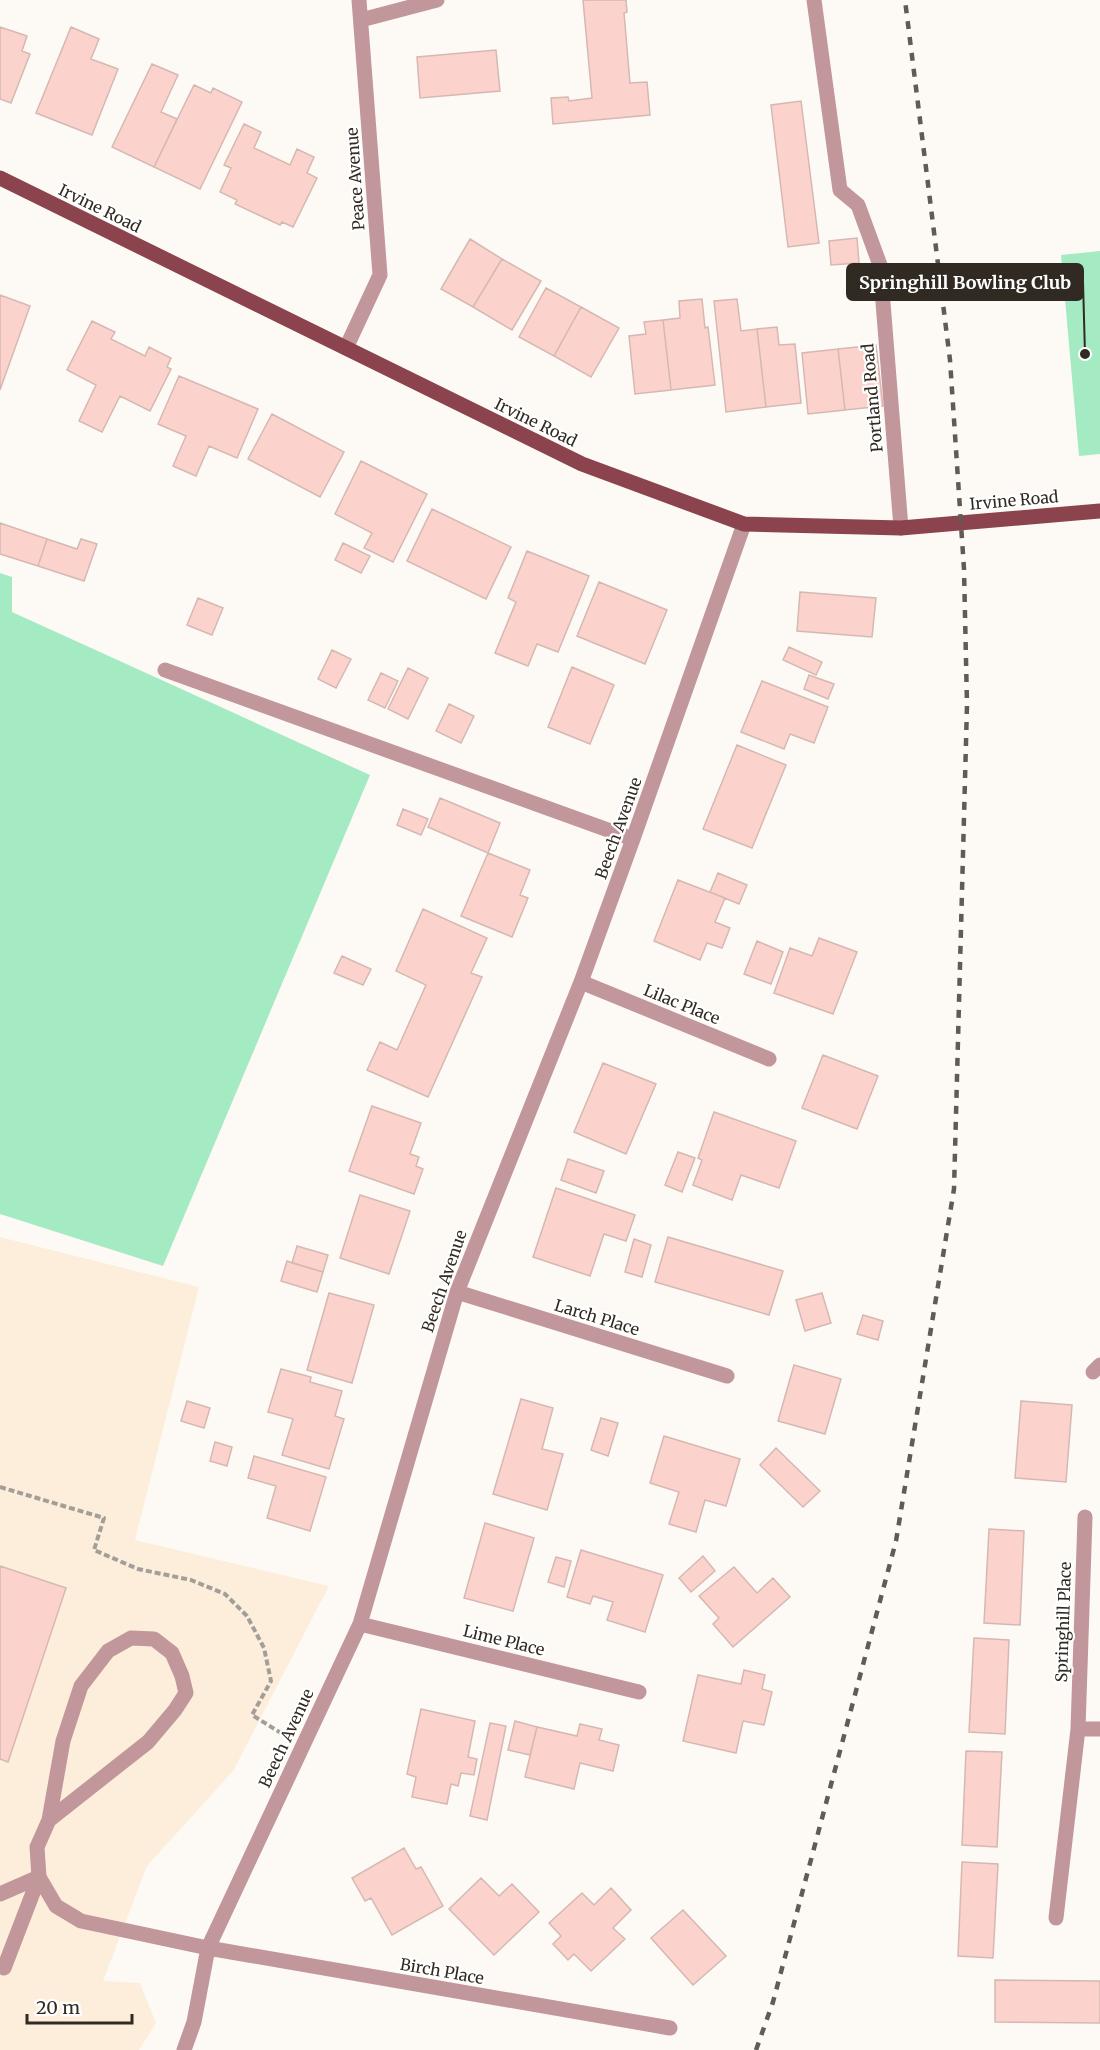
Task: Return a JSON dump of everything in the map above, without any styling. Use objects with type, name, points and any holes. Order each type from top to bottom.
[{"type":"main road","name":"Irvine Road","points":[[0,178],[582,464],[744,524],[901,528],[1100,511]]},
{"type":"street","name":"Peace Avenue","points":[[346,348],[380,275],[359,0]]},
{"type":"street","points":[[361,20],[437,0]]},
{"type":"street","name":"Portland Road","points":[[814,0],[840,190],[858,205],[880,265],[901,528]]},
{"type":"street","name":"Beech Avenue","points":[[184,2050],[194,2022],[208,1948],[360,1624],[457,1292],[581,982],[744,524]]},
{"type":"street","points":[[165,670],[633,839]]},
{"type":"street","name":"Lilac Place","points":[[581,982],[769,1059]]},
{"type":"street","name":"Larch Place","points":[[457,1292],[727,1376]]},
{"type":"street","name":"Springhill Place","points":[[1056,1918],[1078,1728],[1084,1517]]},
{"type":"street","name":"Lime Place","points":[[360,1624],[639,1692]]},
{"type":"street","points":[[4,1968],[39,1877],[37,1847],[49,1820],[63,1741],[81,1686],[108,1651],[131,1638],[154,1640],[172,1653],[182,1676],[186,1693],[148,1742],[49,1820]]},
{"type":"street","points":[[1078,1728],[1100,1729]]},
{"type":"street","points":[[0,1893],[39,1877]]},
{"type":"street","name":"Birch Place","points":[[39,1877],[56,1906],[81,1921],[208,1948],[670,2028]]},
{"type":"path","points":[[0,1487],[104,1518],[94,1550],[138,1569],[191,1580],[225,1594],[247,1616],[264,1648],[271,1682],[252,1715],[302,1747]]},
{"type":"shaded area","points":[[0,1237],[199,1287],[135,1540],[329,1586],[233,1771],[147,1866],[103,1981],[140,1983],[156,2023],[139,2050],[0,2050]]},
{"type":"green space","points":[[1100,251],[1100,454],[1079,456],[1061,255]]},
{"type":"green space","points":[[0,573],[12,577],[12,612],[370,775],[163,1266],[0,1214]]},
{"type":"building","points":[[583,0],[626,0],[627,12],[624,13],[630,83],[647,82],[650,115],[553,124],[551,98],[568,97],[569,101],[592,98]]},
{"type":"building","points":[[0,27],[27,36],[22,51],[30,54],[11,103],[0,99]]},
{"type":"building","points":[[71,27],[99,39],[91,59],[118,69],[92,135],[36,113]]},
{"type":"building","points":[[496,50],[500,91],[420,98],[417,57]]},
{"type":"building","points":[[152,64],[178,75],[161,112],[177,119],[154,167],[112,147]]},
{"type":"building","points":[[194,85],[211,93],[213,88],[242,102],[200,189],[154,167]]},
{"type":"building","points":[[801,101],[819,243],[788,247],[771,105]]},
{"type":"building","points":[[244,124],[261,132],[254,148],[290,165],[297,149],[314,157],[307,173],[317,178],[293,227],[282,222],[280,225],[235,204],[237,200],[220,192],[231,168],[224,165]]},
{"type":"building","points":[[857,238],[859,263],[831,265],[829,241]]},
{"type":"building","points":[[470,239],[502,259],[473,307],[441,289]]},
{"type":"building","points":[[502,259],[541,281],[512,330],[473,307]]},
{"type":"building","points":[[546,288],[581,307],[554,356],[519,337]]},
{"type":"building","points":[[0,295],[30,306],[0,390]]},
{"type":"building","points":[[702,299],[715,385],[671,390],[663,320],[680,318],[679,301]]},
{"type":"building","points":[[737,299],[741,331],[757,329],[766,407],[726,412],[714,301]]},
{"type":"building","points":[[581,307],[619,328],[591,377],[554,356]]},
{"type":"building","points":[[663,320],[671,390],[635,394],[629,336],[646,334],[644,322]]},
{"type":"building","points":[[92,321],[115,332],[111,339],[145,356],[149,347],[171,358],[167,367],[171,369],[150,411],[120,396],[102,432],[79,421],[96,385],[67,370]]},
{"type":"building","points":[[777,327],[779,345],[795,344],[801,403],[766,407],[757,329]]},
{"type":"building","points":[[876,345],[883,406],[845,410],[838,349]]},
{"type":"building","points":[[838,349],[845,410],[808,414],[802,353]]},
{"type":"building","points":[[179,376],[258,409],[237,458],[209,446],[196,476],[173,466],[186,436],[158,424]]},
{"type":"building","points":[[272,414],[344,452],[320,497],[248,459]]},
{"type":"building","points":[[361,461],[427,494],[393,562],[364,548],[372,533],[335,514]]},
{"type":"building","points":[[432,509],[511,547],[486,599],[407,561]]},
{"type":"building","points":[[0,523],[47,539],[38,566],[0,554]]},
{"type":"building","points":[[47,539],[77,549],[81,539],[97,544],[84,581],[38,566]]},
{"type":"building","points":[[343,543],[370,556],[361,573],[335,560]]},
{"type":"building","points":[[527,551],[589,576],[558,652],[537,644],[528,666],[495,653],[516,602],[508,598]]},
{"type":"building","points":[[599,582],[667,610],[645,664],[577,636]]},
{"type":"building","points":[[800,592],[876,598],[872,637],[797,631]]},
{"type":"building","points":[[198,598],[223,608],[212,635],[187,625]]},
{"type":"building","points":[[789,647],[822,662],[816,675],[783,660]]},
{"type":"building","points":[[332,650],[351,659],[336,688],[318,679]]},
{"type":"building","points":[[572,667],[614,685],[590,744],[548,727]]},
{"type":"building","points":[[408,668],[428,678],[408,719],[388,709]]},
{"type":"building","points":[[381,673],[398,681],[385,708],[368,700]]},
{"type":"building","points":[[809,675],[834,684],[828,699],[804,689]]},
{"type":"building","points":[[762,681],[828,707],[814,743],[790,734],[784,749],[741,732]]},
{"type":"building","points":[[449,704],[474,716],[461,743],[436,731]]},
{"type":"building","points":[[737,745],[786,765],[752,848],[703,829]]},
{"type":"building","points":[[440,798],[500,823],[488,853],[428,827]]},
{"type":"building","points":[[403,809],[428,819],[421,835],[397,825]]},
{"type":"building","points":[[488,853],[530,870],[520,895],[528,898],[512,937],[461,916]]},
{"type":"building","points":[[718,873],[747,885],[739,904],[710,892]]},
{"type":"building","points":[[678,880],[725,898],[715,922],[730,928],[722,948],[707,943],[700,960],[654,941]]},
{"type":"building","points":[[423,909],[487,938],[471,973],[482,977],[428,1097],[367,1070],[380,1042],[397,1050],[426,985],[396,971]]},
{"type":"building","points":[[819,938],[857,952],[833,1014],[774,993],[790,948],[812,956]]},
{"type":"building","points":[[757,941],[783,952],[771,984],[744,974]]},
{"type":"building","points":[[342,956],[371,969],[363,985],[334,973]]},
{"type":"building","points":[[823,1055],[878,1076],[857,1129],[802,1108]]},
{"type":"building","points":[[603,1063],[656,1084],[626,1154],[574,1132]]},
{"type":"building","points":[[372,1106],[421,1123],[410,1154],[419,1157],[416,1166],[423,1169],[414,1194],[349,1171]]},
{"type":"building","points":[[714,1112],[796,1141],[779,1188],[741,1175],[732,1200],[693,1185],[702,1160],[698,1158]]},
{"type":"building","points":[[678,1152],[695,1158],[682,1192],[665,1185]]},
{"type":"building","points":[[568,1159],[604,1171],[596,1193],[561,1180]]},
{"type":"building","points":[[556,1188],[635,1215],[626,1241],[604,1234],[590,1276],[533,1257]]},
{"type":"building","points":[[360,1195],[410,1211],[389,1274],[340,1258]]},
{"type":"building","points":[[668,1237],[783,1271],[769,1315],[655,1282]]},
{"type":"building","points":[[634,1239],[651,1245],[642,1277],[625,1272]]},
{"type":"building","points":[[297,1246],[328,1255],[323,1272],[292,1263]]},
{"type":"building","points":[[287,1261],[323,1272],[317,1292],[281,1281]]},
{"type":"building","points":[[329,1293],[374,1305],[352,1383],[307,1370]]},
{"type":"building","points":[[822,1293],[831,1323],[805,1331],[796,1300]]},
{"type":"building","points":[[863,1315],[883,1321],[878,1340],[857,1334]]},
{"type":"building","points":[[794,1365],[841,1379],[825,1434],[778,1421]]},
{"type":"building","points":[[281,1369],[311,1377],[310,1382],[342,1391],[335,1416],[344,1419],[329,1469],[282,1455],[293,1419],[268,1412]]},
{"type":"building","points":[[521,1399],[553,1408],[542,1449],[563,1454],[547,1510],[493,1494]]},
{"type":"building","points":[[187,1401],[210,1408],[204,1428],[181,1421]]},
{"type":"building","points":[[1021,1401],[1072,1405],[1066,1482],[1015,1478]]},
{"type":"building","points":[[601,1418],[618,1423],[608,1456],[591,1450]]},
{"type":"building","points":[[664,1436],[740,1459],[726,1506],[705,1500],[696,1532],[669,1524],[679,1492],[650,1483]]},
{"type":"building","points":[[215,1442],[232,1447],[227,1466],[210,1461]]},
{"type":"building","points":[[776,1448],[820,1491],[803,1507],[760,1465]]},
{"type":"building","points":[[254,1456],[326,1477],[310,1531],[267,1518],[276,1486],[248,1478]]},
{"type":"building","points":[[485,1523],[534,1538],[513,1611],[464,1598]]},
{"type":"building","points":[[989,1529],[1024,1531],[1020,1625],[984,1623]]},
{"type":"building","points":[[581,1550],[663,1575],[645,1632],[607,1620],[613,1602],[593,1596],[590,1604],[567,1597]]},
{"type":"building","points":[[703,1556],[715,1571],[691,1592],[679,1578]]},
{"type":"building","points":[[556,1557],[571,1561],[564,1587],[548,1582]]},
{"type":"building","points":[[0,1566],[66,1588],[8,1762],[0,1759]]},
{"type":"building","points":[[734,1567],[757,1593],[773,1578],[790,1597],[733,1647],[713,1624],[719,1618],[699,1596]]},
{"type":"building","points":[[974,1638],[1009,1640],[1005,1734],[969,1732]]},
{"type":"building","points":[[744,1670],[765,1675],[762,1689],[772,1692],[764,1725],[743,1721],[736,1753],[683,1741],[698,1675],[741,1684]]},
{"type":"building","points":[[421,1709],[475,1721],[468,1757],[477,1759],[474,1775],[461,1773],[458,1786],[451,1784],[447,1804],[412,1797],[416,1777],[407,1774]]},
{"type":"building","points":[[515,1721],[537,1727],[530,1755],[508,1750]]},
{"type":"building","points":[[490,1723],[506,1726],[487,1820],[470,1816]]},
{"type":"building","points":[[580,1724],[602,1729],[599,1740],[619,1745],[613,1771],[580,1763],[574,1789],[525,1777],[537,1727],[577,1736]]},
{"type":"building","points":[[966,1751],[1002,1752],[997,1847],[962,1845]]},
{"type":"building","points":[[404,1848],[416,1869],[421,1867],[443,1906],[392,1935],[371,1898],[365,1901],[352,1878]]},
{"type":"building","points":[[962,1862],[998,1864],[993,1958],[958,1956]]},
{"type":"building","points":[[481,1878],[499,1896],[512,1884],[539,1912],[494,1955],[449,1909]]},
{"type":"building","points":[[611,1888],[631,1910],[613,1928],[625,1939],[591,1971],[574,1954],[568,1960],[553,1944],[561,1936],[549,1923],[582,1893],[594,1905]]},
{"type":"building","points":[[683,1910],[726,1956],[693,1985],[651,1938]]},
{"type":"building","points":[[995,1980],[1100,1981],[1100,2023],[995,2022]]},
{"type":"railway","points":[[756,2050],[773,2002],[896,1541],[954,1189],[967,705],[964,569],[950,360],[905,0]]},
{"type":"place","name":"Springhill Bowling Club","points":[[1085,354]]}]
